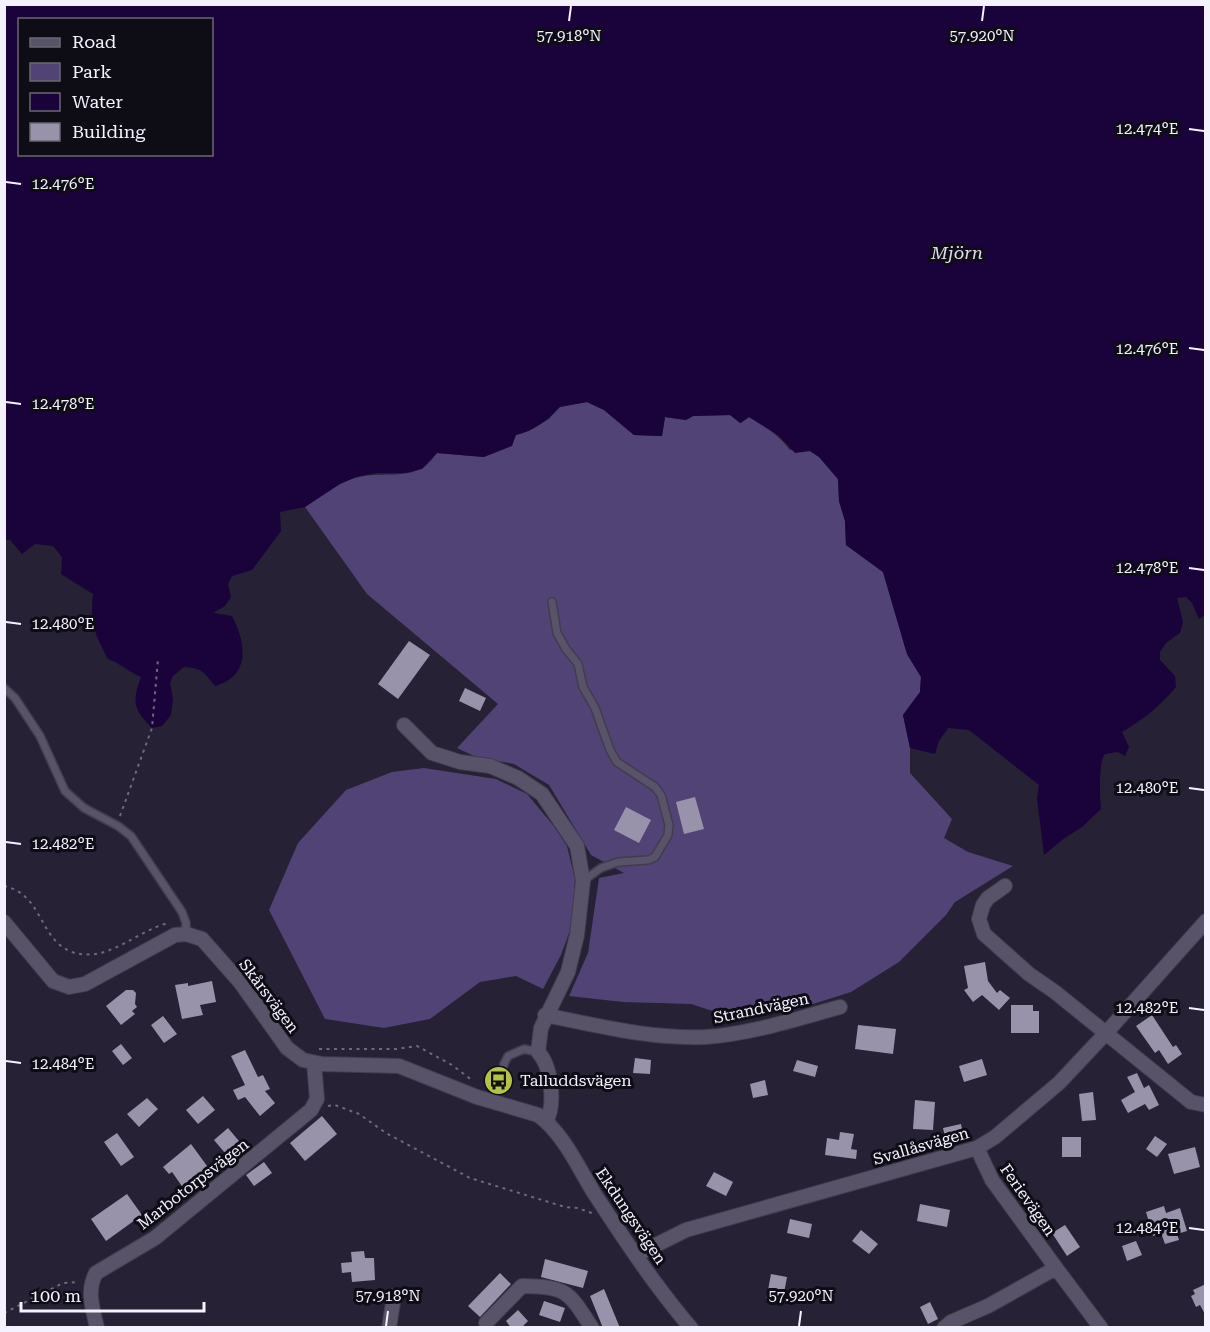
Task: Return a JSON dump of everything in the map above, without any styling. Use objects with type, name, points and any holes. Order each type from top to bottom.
[{"type":"street","points":[[404,725],[432,753],[460,762],[490,766],[518,778],[542,794],[578,846],[583,880],[574,951],[568,972],[545,1015],[538,1052],[544,1057],[551,1091],[550,1110],[546,1121]]},
{"type":"street","points":[[1005,886],[988,898],[983,905],[980,919],[984,934],[1029,974],[1055,992],[1191,1102],[1206,1105]]},
{"type":"street","points":[[4,921],[45,973],[60,985],[69,987],[85,984],[164,940],[186,934]]},
{"type":"street","name":"Svallåsvägen","points":[[636,1255],[686,1230],[976,1148],[995,1137],[1059,1083],[1206,921]]},
{"type":"street","name":"Skårsvägen","points":[[186,934],[202,939],[240,982],[287,1048],[303,1060],[314,1063],[399,1066],[493,1102],[527,1111],[546,1121]]},
{"type":"street","name":"Strandvägen","points":[[545,1015],[637,1034],[706,1037],[780,1023],[840,1007]]},
{"type":"street","points":[[314,1063],[317,1099],[315,1105]]},
{"type":"street","name":"Marbotorpsvägen","points":[[91,1282],[103,1267],[155,1238],[315,1105]]},
{"type":"street","name":"Ekdungsvägen","points":[[546,1121],[668,1301],[691,1328]]},
{"type":"street","name":"Ferievägen","points":[[976,1148],[992,1180],[1101,1328]]},
{"type":"street","points":[[944,1328],[951,1322],[988,1306],[1056,1268]]},
{"type":"street","points":[[91,1282],[91,1300],[97,1328]]},
{"type":"street","points":[[486,1323],[522,1286],[550,1287],[571,1296],[592,1328]]},
{"type":"street","points":[[389,1328],[394,1296]]},
{"type":"lane","points":[[552,602],[557,633],[566,650],[578,664],[583,687],[595,708],[609,750],[617,762],[655,787],[661,795],[669,825],[668,835],[655,857],[648,860],[618,862],[601,867],[583,880]]},
{"type":"lane","points":[[4,688],[15,698],[40,736],[65,791],[84,808],[118,826],[131,837],[182,912],[186,923],[186,934]]},
{"type":"lane","points":[[493,1102],[508,1056],[524,1049],[538,1052]]},
{"type":"path","points":[[118,826],[123,806],[152,728],[158,659]]},
{"type":"path","points":[[315,1105],[321,1107],[335,1105],[359,1114],[403,1142],[470,1178],[565,1207],[577,1208],[614,1222]]},
{"type":"path","points":[[4,1313],[63,1283],[91,1282]]},
{"type":"green space","points":[[587,402],[604,410],[634,435],[662,436],[665,417],[686,420],[693,416],[730,415],[741,423],[749,417],[755,420],[777,436],[790,450],[810,451],[819,457],[838,479],[839,501],[845,521],[846,545],[883,572],[907,654],[921,677],[920,692],[903,715],[910,748],[910,773],[952,819],[944,838],[968,852],[1013,866],[955,902],[946,915],[899,962],[851,992],[791,1011],[731,1017],[691,1004],[623,1002],[569,996],[588,953],[599,878],[624,873],[591,855],[549,785],[514,764],[476,757],[457,748],[498,704],[367,594],[305,507],[331,489],[352,479],[413,472],[425,466],[437,453],[484,457],[516,435],[529,431],[549,419],[559,407]]},
{"type":"green space","points":[[424,768],[496,779],[527,794],[553,825],[567,846],[575,879],[572,925],[561,955],[543,989],[516,976],[480,982],[430,1019],[384,1028],[325,1019],[269,910],[298,843],[346,790],[392,772]]},
{"type":"water","name":"Mjörn","points":[[4,5],[1205,5],[1205,615],[1199,619],[1192,603],[1186,597],[1177,598],[1183,622],[1180,633],[1166,643],[1160,652],[1160,660],[1175,676],[1176,687],[1151,712],[1122,732],[1129,747],[1125,756],[1118,752],[1105,754],[1100,772],[1101,809],[1082,827],[1044,855],[1037,798],[1039,785],[969,730],[948,728],[939,741],[935,754],[910,748],[903,715],[920,692],[921,677],[907,654],[883,572],[846,545],[845,521],[839,501],[838,479],[819,457],[810,451],[795,453],[779,436],[749,417],[740,423],[730,415],[693,416],[686,420],[665,417],[662,436],[634,435],[604,410],[587,402],[560,407],[540,424],[516,435],[512,446],[484,457],[437,453],[422,469],[405,473],[377,473],[356,477],[340,484],[305,507],[280,512],[281,531],[252,570],[232,576],[228,584],[231,597],[225,606],[213,613],[232,616],[237,626],[242,647],[240,667],[235,675],[215,686],[202,672],[195,668],[184,667],[173,676],[170,683],[173,699],[171,715],[162,726],[152,728],[141,716],[136,705],[136,693],[141,677],[108,659],[99,642],[92,613],[93,594],[61,574],[62,557],[53,546],[35,544],[22,554],[10,540],[5,540]]},
{"type":"building","points":[[409,641],[430,655],[398,699],[378,684]]},
{"type":"building","points":[[465,688],[486,698],[480,711],[459,701]]},
{"type":"building","points":[[695,797],[704,829],[684,834],[676,802]]},
{"type":"building","points":[[626,807],[651,820],[639,843],[614,830]]},
{"type":"building","points":[[985,962],[988,981],[997,993],[1000,990],[1010,998],[999,1010],[982,995],[973,1002],[964,990],[968,988],[964,966]]},
{"type":"building","points":[[212,981],[216,1002],[200,1005],[203,1015],[182,1019],[175,985],[188,983],[188,986]]},
{"type":"building","points":[[126,990],[133,990],[136,993],[137,1007],[132,1011],[135,1014],[121,1025],[106,1006]]},
{"type":"building","points":[[1011,1005],[1033,1005],[1033,1011],[1039,1011],[1039,1033],[1011,1033]]},
{"type":"building","points":[[1152,1015],[1173,1047],[1176,1045],[1182,1054],[1168,1064],[1159,1050],[1155,1053],[1136,1026]]},
{"type":"building","points":[[163,1016],[177,1034],[164,1043],[151,1025]]},
{"type":"building","points":[[858,1025],[896,1029],[893,1054],[855,1049]]},
{"type":"building","points":[[121,1044],[132,1058],[123,1065],[112,1051]]},
{"type":"building","points":[[245,1050],[258,1077],[263,1075],[270,1089],[265,1091],[275,1103],[260,1116],[245,1097],[238,1100],[233,1090],[245,1085],[231,1056]]},
{"type":"building","points":[[635,1058],[651,1060],[650,1074],[633,1073]]},
{"type":"building","points":[[982,1059],[987,1075],[964,1082],[959,1066]]},
{"type":"building","points":[[797,1060],[818,1066],[815,1077],[793,1071]]},
{"type":"building","points":[[1137,1073],[1144,1088],[1149,1085],[1159,1105],[1149,1110],[1145,1104],[1128,1113],[1121,1100],[1135,1092],[1127,1077]]},
{"type":"building","points":[[765,1080],[768,1095],[753,1098],[750,1084]]},
{"type":"building","points":[[1093,1092],[1096,1120],[1082,1121],[1079,1094]]},
{"type":"building","points":[[203,1096],[215,1110],[198,1124],[186,1110]]},
{"type":"building","points":[[147,1098],[158,1109],[139,1127],[127,1114]]},
{"type":"building","points":[[915,1100],[935,1102],[933,1130],[913,1129]]},
{"type":"building","points":[[322,1116],[337,1134],[305,1161],[290,1143]]},
{"type":"building","points":[[961,1124],[964,1138],[946,1142],[943,1128]]},
{"type":"building","points":[[228,1128],[244,1147],[230,1159],[214,1140]]},
{"type":"building","points":[[840,1132],[854,1134],[851,1149],[857,1150],[856,1159],[825,1155],[827,1138],[839,1140]]},
{"type":"building","points":[[117,1133],[134,1157],[121,1166],[104,1142]]},
{"type":"building","points":[[1155,1136],[1167,1144],[1157,1157],[1146,1149]]},
{"type":"building","points":[[1062,1137],[1081,1137],[1081,1157],[1062,1157]]},
{"type":"building","points":[[191,1144],[210,1170],[184,1189],[172,1172],[169,1174],[163,1167]]},
{"type":"building","points":[[1195,1147],[1200,1167],[1174,1174],[1168,1154]]},
{"type":"building","points":[[264,1162],[272,1173],[254,1186],[246,1175]]},
{"type":"building","points":[[714,1172],[733,1182],[726,1196],[706,1186]]},
{"type":"building","points":[[127,1194],[142,1215],[106,1241],[91,1219]]},
{"type":"building","points":[[920,1204],[950,1210],[947,1227],[917,1221]]},
{"type":"building","points":[[1164,1206],[1166,1213],[1180,1208],[1187,1231],[1177,1234],[1179,1240],[1165,1244],[1161,1233],[1153,1236],[1146,1212]]},
{"type":"building","points":[[790,1219],[812,1224],[809,1238],[787,1233]]},
{"type":"building","points":[[1065,1225],[1080,1247],[1067,1256],[1052,1233]]},
{"type":"building","points":[[861,1230],[878,1244],[869,1254],[852,1241]]},
{"type":"building","points":[[1136,1241],[1142,1255],[1127,1261],[1122,1246]]},
{"type":"building","points":[[364,1251],[365,1258],[374,1258],[375,1280],[352,1282],[351,1272],[342,1273],[341,1263],[352,1262],[351,1252]]},
{"type":"building","points":[[545,1259],[588,1271],[583,1288],[541,1277]]},
{"type":"building","points":[[500,1273],[511,1284],[480,1317],[468,1306]]},
{"type":"building","points":[[771,1274],[787,1277],[782,1304],[766,1301]]},
{"type":"building","points":[[1206,1284],[1206,1316],[1200,1305],[1196,1307],[1191,1296],[1195,1294],[1193,1290]]},
{"type":"building","points":[[604,1289],[620,1328],[603,1328],[590,1296]]},
{"type":"building","points":[[544,1301],[565,1308],[560,1322],[539,1315]]},
{"type":"building","points":[[930,1302],[938,1319],[928,1324],[920,1307]]},
{"type":"building","points":[[518,1310],[528,1321],[521,1328],[511,1328],[506,1321]]},
{"type":"place","name":"Talluddsvägen","points":[[499,1080]]}]
